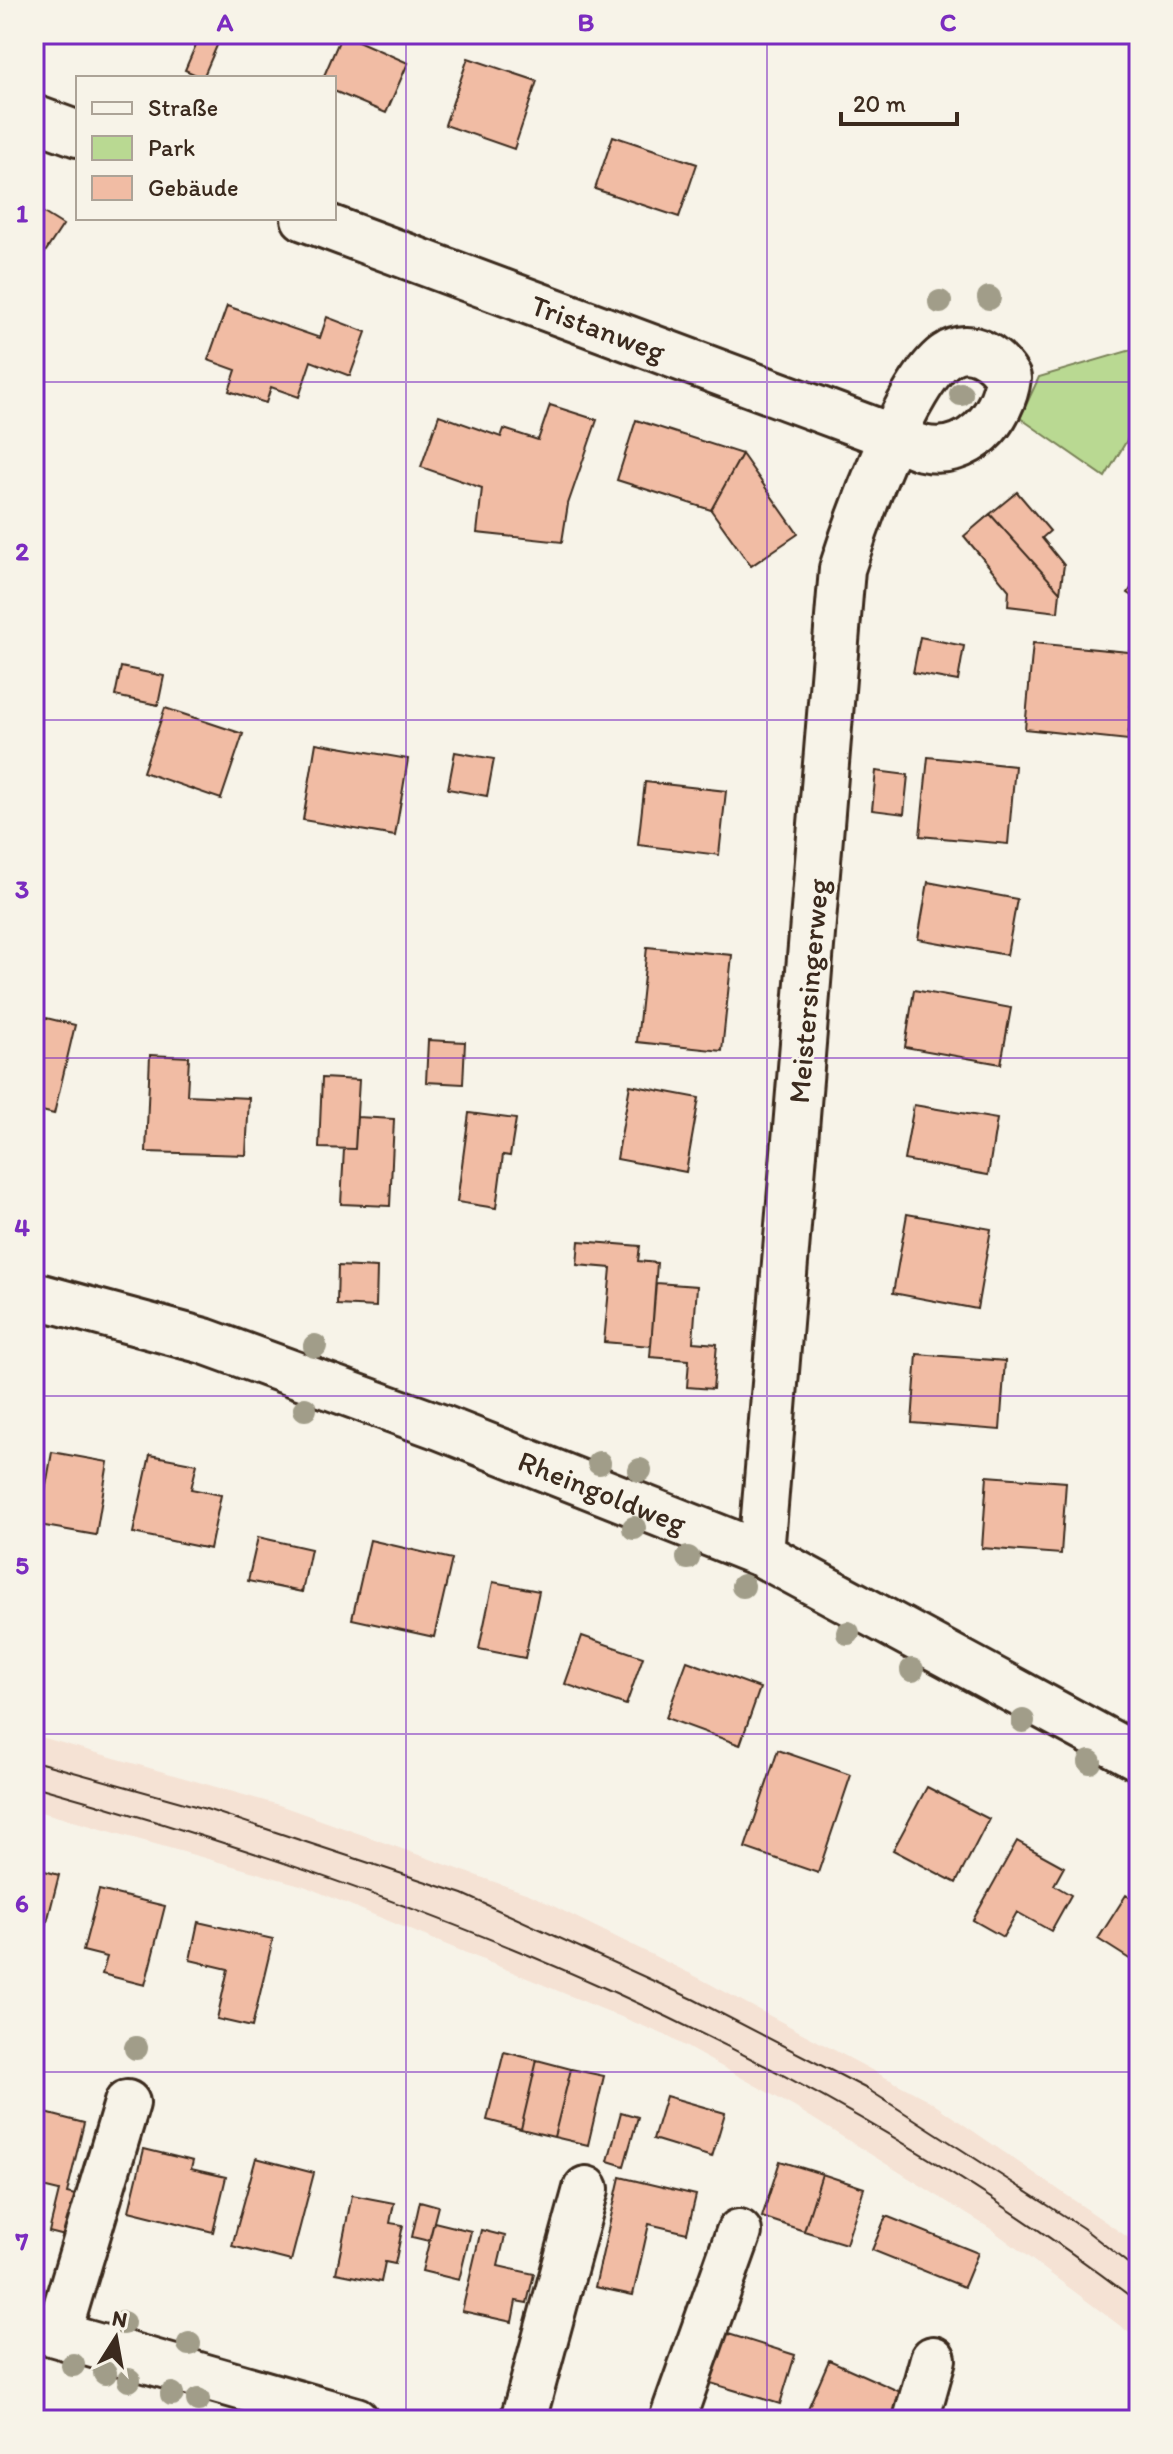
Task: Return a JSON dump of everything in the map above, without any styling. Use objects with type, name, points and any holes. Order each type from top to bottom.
[{"type":"street","points":[[34,118],[76,133]]},
{"type":"street","name":"Tristanweg","points":[[309,220],[893,437]]},
{"type":"street","name":"Meistersingerweg","points":[[761,1554],[842,569],[863,503],[893,437]]},
{"type":"street","name":"Rheingoldweg","points":[[34,1295],[218,1347],[440,1427],[761,1554],[1139,1758]]},
{"type":"street","points":[[127,2103],[46,2331],[356,2420]]},
{"type":"street","points":[[523,2420],[586,2189]]},
{"type":"street","points":[[672,2420],[739,2232]]},
{"type":"street","points":[[916,2420],[933,2359]]},
{"type":"shaded area","points":[[34,1735],[279,1805],[531,1895],[697,1977],[928,2100],[1139,2245],[1139,2340],[991,2229],[796,2108],[665,2035],[304,1886],[34,1810]]},
{"type":"green space","points":[[1139,342],[1139,420],[1105,477],[1020,418],[1039,377],[1135,349]]},
{"type":"building","points":[[184,34],[222,34],[204,76],[185,70],[198,40]]},
{"type":"building","points":[[342,34],[408,63],[386,113],[336,92],[336,76],[324,76]]},
{"type":"building","points":[[468,58],[537,81],[514,149],[445,125]]},
{"type":"building","points":[[613,136],[697,164],[679,217],[595,189]]},
{"type":"building","points":[[34,207],[63,225],[34,269]]},
{"type":"building","points":[[227,306],[320,338],[327,317],[366,332],[350,376],[311,361],[299,397],[271,387],[266,403],[229,391],[236,370],[208,360]]},
{"type":"building","points":[[550,405],[597,420],[568,504],[562,542],[477,533],[482,488],[421,467],[439,415],[501,437],[504,429],[538,440]]},
{"type":"building","points":[[636,420],[742,454],[711,510],[617,480]]},
{"type":"building","points":[[742,454],[798,534],[751,566],[711,510]]},
{"type":"building","points":[[1017,492],[1050,531],[1042,538],[1064,565],[1060,592],[990,514]]},
{"type":"building","points":[[990,514],[1060,592],[1058,612],[1008,606],[1009,590],[964,536]]},
{"type":"building","points":[[1139,576],[1139,600],[1128,593]]},
{"type":"building","points":[[920,637],[964,646],[958,681],[913,673]]},
{"type":"building","points":[[1033,643],[1139,653],[1139,681],[1133,680],[1128,740],[1025,729]]},
{"type":"building","points":[[121,667],[164,676],[158,705],[115,696]]},
{"type":"building","points":[[165,708],[243,734],[221,799],[143,772]]},
{"type":"building","points":[[316,743],[408,759],[395,836],[303,820]]},
{"type":"building","points":[[455,752],[494,759],[487,796],[448,789]]},
{"type":"building","points":[[928,757],[1015,766],[1008,844],[920,836]]},
{"type":"building","points":[[876,771],[908,775],[904,814],[872,810]]},
{"type":"building","points":[[645,782],[726,791],[719,855],[638,845]]},
{"type":"building","points":[[928,882],[1017,899],[1007,955],[918,939]]},
{"type":"building","points":[[647,947],[732,955],[722,1051],[637,1042]]},
{"type":"building","points":[[914,990],[1011,1008],[1001,1064],[905,1047]]},
{"type":"building","points":[[34,1015],[75,1025],[54,1114],[34,1109]]},
{"type":"building","points":[[428,1040],[465,1042],[463,1084],[426,1082]]},
{"type":"building","points":[[150,1055],[189,1057],[187,1095],[249,1098],[246,1155],[146,1152]]},
{"type":"building","points":[[322,1078],[359,1080],[355,1149],[319,1148]]},
{"type":"building","points":[[630,1085],[699,1098],[686,1172],[617,1159]]},
{"type":"building","points":[[914,1105],[997,1119],[988,1175],[904,1160]]},
{"type":"building","points":[[469,1113],[516,1119],[510,1156],[503,1155],[496,1208],[457,1202]]},
{"type":"building","points":[[357,1117],[394,1119],[390,1206],[341,1204],[344,1149],[355,1149]]},
{"type":"building","points":[[907,1214],[991,1229],[977,1309],[893,1293]]},
{"type":"building","points":[[579,1241],[640,1246],[638,1261],[657,1263],[651,1346],[604,1342],[611,1268],[577,1265]]},
{"type":"building","points":[[338,1266],[377,1268],[376,1307],[337,1305]]},
{"type":"building","points":[[656,1283],[697,1286],[693,1342],[717,1344],[713,1389],[687,1387],[689,1360],[650,1357]]},
{"type":"building","points":[[917,1354],[1005,1361],[1000,1430],[912,1423]]},
{"type":"building","points":[[52,1452],[108,1462],[96,1535],[39,1525]]},
{"type":"building","points":[[150,1455],[197,1464],[191,1489],[221,1495],[210,1549],[133,1533]]},
{"type":"building","points":[[987,1476],[1066,1482],[1061,1554],[982,1548]]},
{"type":"building","points":[[258,1537],[311,1549],[302,1592],[248,1581]]},
{"type":"building","points":[[370,1540],[452,1559],[434,1637],[352,1619]]},
{"type":"building","points":[[493,1582],[539,1591],[525,1658],[479,1649]]},
{"type":"building","points":[[582,1636],[643,1657],[626,1705],[565,1684]]},
{"type":"building","points":[[687,1661],[760,1688],[740,1745],[666,1718]]},
{"type":"building","points":[[778,1750],[851,1775],[818,1873],[745,1848]]},
{"type":"building","points":[[927,1787],[989,1819],[956,1883],[893,1850]]},
{"type":"building","points":[[1017,1841],[1064,1867],[1054,1885],[1071,1895],[1051,1931],[1017,1912],[1003,1937],[973,1920]]},
{"type":"building","points":[[34,1868],[59,1875],[43,1938],[34,1936]]},
{"type":"building","points":[[99,1890],[165,1906],[145,1985],[102,1974],[107,1957],[83,1951]]},
{"type":"building","points":[[1126,1895],[1139,1903],[1139,1965],[1098,1939]]},
{"type":"building","points":[[198,1922],[273,1939],[252,2027],[217,2019],[228,1969],[190,1960]]},
{"type":"building","points":[[504,2052],[537,2060],[521,2129],[487,2120]]},
{"type":"building","points":[[537,2060],[571,2069],[554,2137],[521,2129]]},
{"type":"building","points":[[571,2069],[604,2076],[588,2145],[554,2137]]},
{"type":"building","points":[[666,2096],[725,2113],[712,2157],[653,2139]]},
{"type":"building","points":[[34,2110],[84,2123],[67,2193],[79,2196],[69,2237],[49,2232],[59,2191],[34,2185]]},
{"type":"building","points":[[621,2112],[638,2117],[624,2166],[608,2161]]},
{"type":"building","points":[[144,2149],[193,2161],[191,2169],[226,2177],[213,2232],[129,2211]]},
{"type":"building","points":[[256,2158],[314,2173],[291,2261],[232,2246]]},
{"type":"building","points":[[780,2161],[822,2174],[804,2231],[762,2217]]},
{"type":"building","points":[[822,2174],[864,2188],[846,2244],[804,2231]]},
{"type":"building","points":[[620,2177],[696,2195],[687,2233],[649,2224],[633,2295],[595,2287]]},
{"type":"building","points":[[352,2195],[394,2203],[390,2223],[403,2225],[395,2264],[385,2262],[381,2282],[336,2273]]},
{"type":"building","points":[[420,2201],[438,2206],[429,2241],[412,2237]]},
{"type":"building","points":[[886,2216],[978,2253],[964,2287],[872,2250]]},
{"type":"building","points":[[434,2222],[471,2231],[459,2280],[422,2271]]},
{"type":"building","points":[[481,2230],[505,2236],[498,2266],[534,2274],[527,2303],[516,2301],[512,2322],[462,2311]]},
{"type":"building","points":[[719,2331],[795,2355],[780,2404],[704,2381]]},
{"type":"building","points":[[829,2360],[914,2398],[905,2420],[803,2420]]},
{"type":"tram line","points":[[34,1761],[206,1809],[463,1894],[693,1999],[869,2090],[1083,2228],[1139,2272]]},
{"type":"tram line","points":[[34,1786],[329,1878],[472,1932],[612,1991],[749,2057],[883,2131],[1013,2212],[1139,2303]]}]
